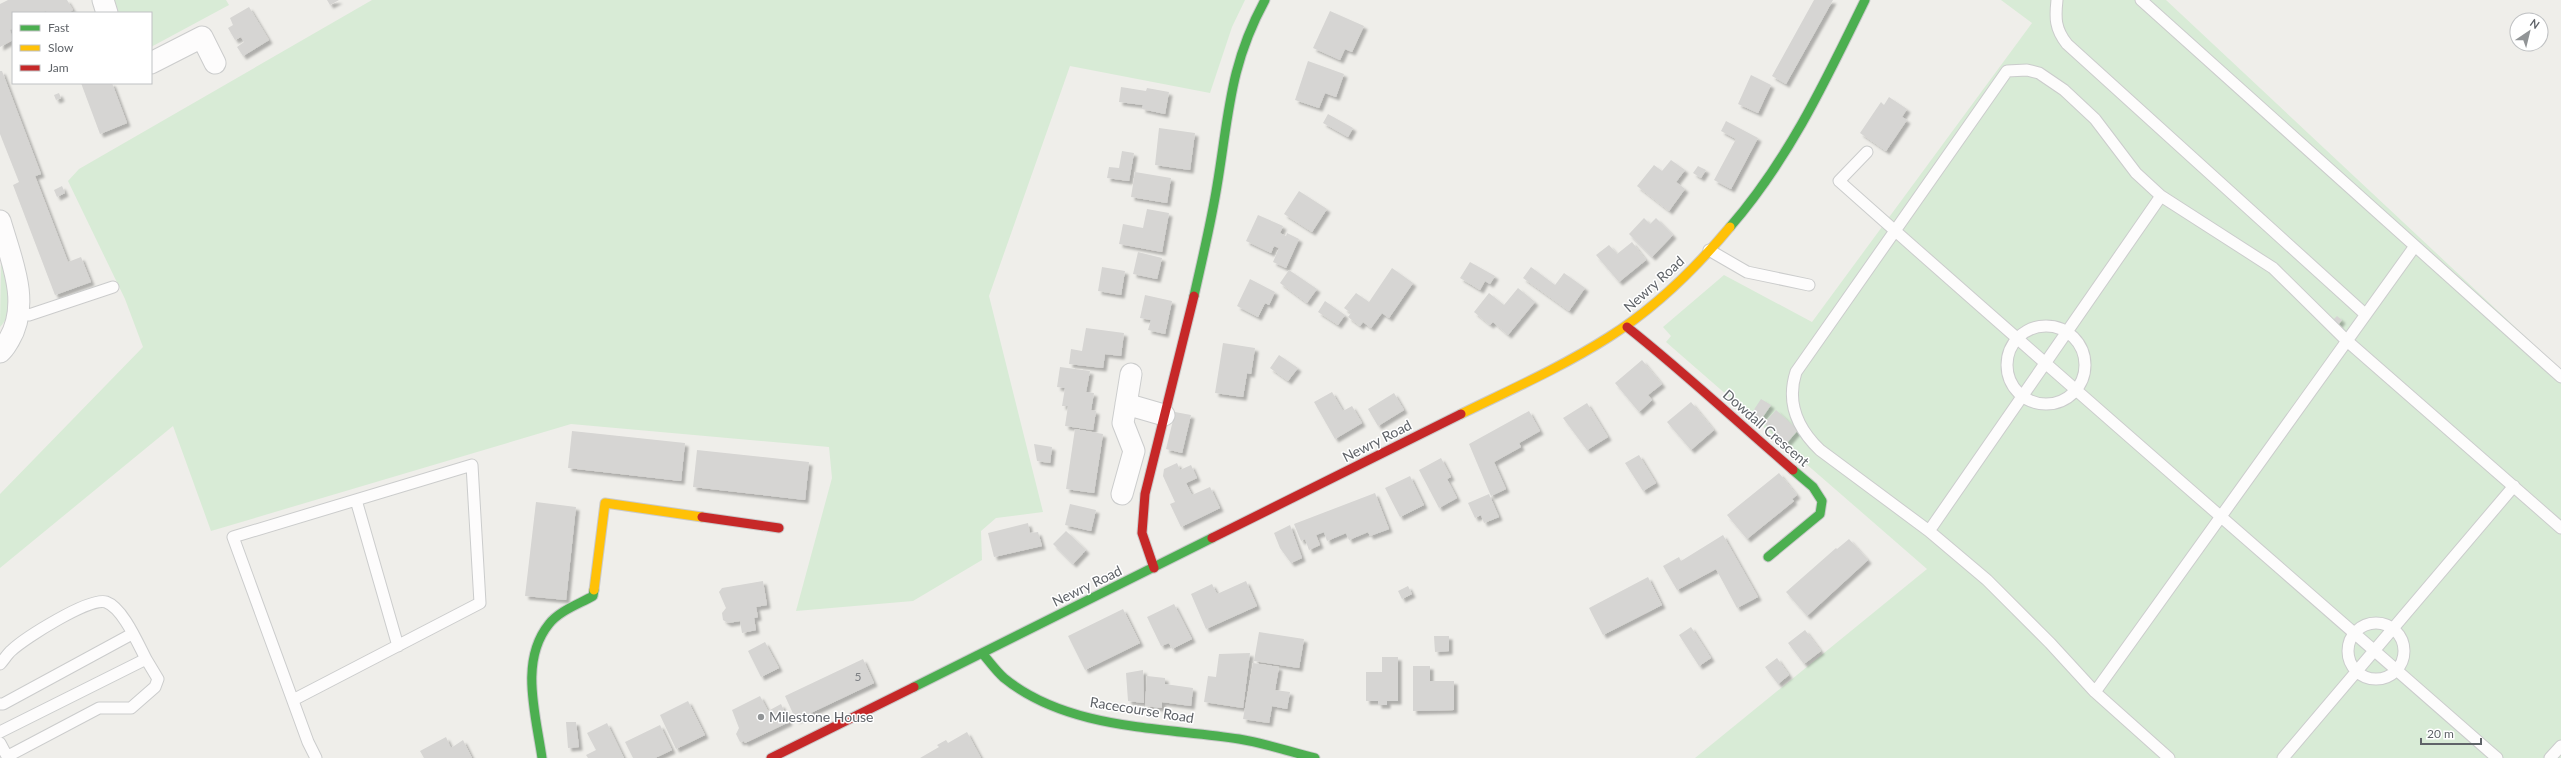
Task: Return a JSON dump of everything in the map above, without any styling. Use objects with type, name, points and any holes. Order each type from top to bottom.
[{"type":"street","points":[[103,0],[108,12]]},
{"type":"street","points":[[1154,568],[1142,533],[1145,494],[1217,187],[1230,87],[1241,44],[1264,0]]},
{"type":"street","name":"Newry Road","points":[[771,758],[1580,355],[1627,327],[1684,278],[1732,225],[1779,163],[1817,99],[1865,0]]},
{"type":"street","points":[[152,62],[202,37],[216,63]]},
{"type":"street","points":[[0,221],[17,276],[18,313],[15,331],[0,352]]},
{"type":"street","name":"Dowdall Crescent","points":[[1627,327],[1678,367],[1716,404],[1813,487],[1822,501],[1820,514],[1768,557]]},
{"type":"street","points":[[1122,494],[1134,451],[1123,423],[1131,374]]},
{"type":"street","points":[[1126,404],[1164,415]]},
{"type":"street","points":[[542,758],[532,677],[535,646],[550,623],[593,596],[605,502],[779,528]]},
{"type":"street","name":"Racecourse Road","points":[[982,653],[991,667],[1004,678],[1025,693],[1057,708],[1101,719],[1241,739],[1316,758]]},
{"type":"lane","points":[[2058,0],[2055,20],[2058,33],[2067,44],[2365,314]]},
{"type":"lane","points":[[2141,0],[2561,377]]},
{"type":"lane","points":[[2169,758],[2095,692],[2050,643],[1996,589],[1929,531],[1820,450],[1798,424],[1792,396],[1792,385],[1796,372],[1894,230],[2007,71],[2027,70],[2039,72],[2064,90],[2095,119],[2136,173],[2161,196],[2273,268],[2346,340],[2561,528]]},
{"type":"lane","points":[[1867,152],[1839,181],[2045,365],[2221,514],[2497,758]]},
{"type":"lane","points":[[1929,531],[2023,398],[2161,196]]},
{"type":"lane","points":[[2095,692],[2221,514],[2415,246]]},
{"type":"lane","points":[[1709,250],[1747,272],[1809,285]]},
{"type":"lane","points":[[18,313],[29,315],[113,287]]},
{"type":"lane","points":[[2046,326],[2067,332],[2076,340],[2085,360],[2082,382],[2076,392],[2062,401],[2046,405],[2023,398],[2016,391],[2006,370],[2010,348],[2016,339],[2030,329],[2046,326]]},
{"type":"lane","points":[[293,700],[480,603],[472,465],[233,537],[293,700],[316,758]]},
{"type":"lane","points":[[2282,758],[2514,486]]},
{"type":"lane","points":[[356,500],[398,646]]},
{"type":"lane","points":[[0,664],[12,650],[69,613],[90,603],[105,602],[118,610],[158,679],[154,687],[131,708],[99,708],[8,757],[0,743]]},
{"type":"lane","points":[[2377,623],[2393,628],[2400,635],[2404,653],[2397,670],[2390,675],[2373,679],[2357,671],[2349,656],[2348,648],[2355,633],[2369,624],[2377,623]]},
{"type":"lane","points":[[1,707],[132,634]]},
{"type":"lane","points":[[0,732],[146,659]]},
{"type":"lane","points":[[2550,758],[2561,746]]},
{"type":"green space","points":[[114,0],[226,0],[229,5],[152,46],[152,12],[119,12]]},
{"type":"green space","points":[[372,0],[1245,0],[1232,27],[1210,93],[1070,66],[989,296],[1043,512],[996,518],[981,531],[982,560],[913,601],[796,611],[832,478],[829,447],[571,424],[211,531],[173,426],[0,568],[0,494],[143,347],[125,299],[68,181],[79,169]]},
{"type":"green space","points":[[2001,0],[2166,0],[2561,370],[2561,758],[1695,758],[1927,569],[1666,342],[1671,336],[1663,327],[1724,275],[1812,322],[2032,23]]},
{"type":"green space","points":[[1,260],[10,295],[10,304],[5,320],[0,327]]},
{"type":"building","points":[[8,0],[67,0],[73,10],[70,12],[12,12],[12,29],[10,30],[12,41],[0,47],[0,4]]},
{"type":"building","points":[[327,0],[339,0],[330,5]]},
{"type":"building","points":[[1814,0],[1833,0],[1786,84],[1772,76]]},
{"type":"building","points":[[249,7],[269,40],[243,56],[237,47],[244,42],[241,37],[235,40],[228,28],[233,25],[230,18]]},
{"type":"building","points":[[1330,11],[1364,26],[1352,52],[1345,49],[1340,60],[1313,48]]},
{"type":"building","points":[[1308,61],[1344,74],[1336,97],[1325,93],[1319,108],[1295,100]]},
{"type":"building","points":[[0,71],[2,71],[41,174],[35,176],[68,262],[81,257],[91,282],[55,295],[13,185],[19,182],[0,134]]},
{"type":"building","points":[[1751,75],[1771,85],[1758,113],[1738,104]]},
{"type":"building","points":[[81,84],[112,84],[127,123],[100,134]]},
{"type":"building","points":[[1121,87],[1146,91],[1147,88],[1169,92],[1165,114],[1142,109],[1143,105],[1119,102]]},
{"type":"building","points":[[59,93],[61,98],[56,100],[54,95]]},
{"type":"building","points":[[1889,97],[1907,109],[1902,117],[1907,120],[1886,151],[1860,133],[1881,102],[1884,105]]},
{"type":"building","points":[[1328,114],[1353,128],[1348,137],[1323,123]]},
{"type":"building","points":[[1726,121],[1758,138],[1731,189],[1714,180],[1736,139],[1721,131]]},
{"type":"building","points":[[1159,128],[1195,133],[1190,170],[1155,165]]},
{"type":"building","points":[[1122,151],[1134,153],[1129,181],[1107,178],[1109,167],[1119,168]]},
{"type":"building","points":[[1671,160],[1685,170],[1676,182],[1685,189],[1669,211],[1637,186],[1654,165],[1662,171]]},
{"type":"building","points":[[1698,166],[1706,170],[1701,178],[1693,173]]},
{"type":"building","points":[[1135,172],[1171,178],[1167,203],[1131,197]]},
{"type":"building","points":[[62,186],[65,193],[57,197],[54,190]]},
{"type":"building","points":[[1299,191],[1327,209],[1312,232],[1284,214]]},
{"type":"building","points":[[1147,209],[1169,213],[1162,252],[1119,244],[1123,224],[1143,228]]},
{"type":"building","points":[[1258,215],[1283,226],[1280,233],[1286,236],[1287,233],[1299,239],[1286,268],[1273,262],[1279,248],[1274,246],[1271,253],[1246,241]]},
{"type":"building","points":[[1644,218],[1650,224],[1656,218],[1673,235],[1652,257],[1629,234]]},
{"type":"building","points":[[1632,242],[1646,260],[1619,282],[1596,255],[1609,245],[1617,254]]},
{"type":"building","points":[[1138,252],[1162,258],[1157,279],[1133,274]]},
{"type":"building","points":[[1470,262],[1495,276],[1490,284],[1485,281],[1480,290],[1460,278]]},
{"type":"building","points":[[1102,267],[1125,271],[1121,295],[1098,291]]},
{"type":"building","points":[[1531,267],[1555,285],[1564,273],[1585,288],[1569,311],[1523,278]]},
{"type":"building","points":[[1392,268],[1413,283],[1389,318],[1382,313],[1371,328],[1363,322],[1360,326],[1348,317],[1351,313],[1344,308],[1356,293],[1369,302]]},
{"type":"building","points":[[1289,270],[1317,289],[1307,303],[1280,283]]},
{"type":"building","points":[[1250,279],[1275,292],[1269,305],[1265,303],[1258,317],[1237,306]]},
{"type":"building","points":[[1518,288],[1535,302],[1508,335],[1493,322],[1490,325],[1474,312],[1489,293],[1504,305]]},
{"type":"building","points":[[1145,295],[1172,301],[1165,334],[1148,330],[1151,320],[1140,318]]},
{"type":"building","points":[[1325,301],[1345,315],[1338,325],[1318,312]]},
{"type":"building","points":[[2337,316],[2342,320],[2338,325],[2333,320]]},
{"type":"building","points":[[1086,328],[1124,333],[1121,356],[1105,354],[1103,368],[1069,364],[1071,349],[1082,351]]},
{"type":"building","points":[[1223,343],[1255,348],[1251,374],[1247,373],[1243,397],[1215,393]]},
{"type":"building","points":[[1279,355],[1298,368],[1288,381],[1270,368]]},
{"type":"building","points":[[1642,360],[1662,384],[1648,395],[1652,400],[1639,412],[1615,383]]},
{"type":"building","points":[[1060,367],[1090,371],[1086,392],[1094,393],[1091,410],[1096,411],[1093,430],[1065,426],[1068,406],[1062,406],[1065,388],[1057,387]]},
{"type":"building","points":[[1332,392],[1343,411],[1352,406],[1362,423],[1335,439],[1314,402]]},
{"type":"building","points":[[1394,393],[1404,410],[1378,426],[1368,409]]},
{"type":"building","points":[[1761,399],[1771,405],[1760,421],[1751,414]]},
{"type":"building","points":[[1691,402],[1714,430],[1691,450],[1667,422]]},
{"type":"building","points":[[1587,403],[1608,437],[1587,450],[1563,418]]},
{"type":"building","points":[[1776,410],[1798,430],[1786,444],[1764,423]]},
{"type":"building","points":[[1529,411],[1540,431],[1519,443],[1521,447],[1494,462],[1506,489],[1491,496],[1469,444]]},
{"type":"building","points":[[1175,412],[1191,415],[1182,453],[1166,449]]},
{"type":"building","points":[[1075,429],[1103,434],[1094,493],[1066,489]]},
{"type":"building","points":[[572,431],[685,443],[681,481],[568,468]]},
{"type":"building","points":[[1034,444],[1052,447],[1050,463],[1037,461]]},
{"type":"building","points":[[697,450],[809,462],[805,500],[693,487]]},
{"type":"building","points":[[1639,455],[1656,483],[1643,491],[1625,463]]},
{"type":"building","points":[[1441,458],[1451,477],[1447,479],[1457,498],[1439,508],[1419,470]]},
{"type":"building","points":[[1177,463],[1180,470],[1191,465],[1197,478],[1186,483],[1192,495],[1210,487],[1220,508],[1181,527],[1170,504],[1175,502],[1163,476],[1164,469]]},
{"type":"building","points":[[1779,473],[1797,495],[1792,499],[1794,501],[1747,539],[1727,515]]},
{"type":"building","points":[[1410,476],[1424,505],[1400,517],[1385,488]]},
{"type":"building","points":[[1375,493],[1389,529],[1370,536],[1368,532],[1349,540],[1346,533],[1327,541],[1324,532],[1316,535],[1320,545],[1309,550],[1305,539],[1301,541],[1294,524]]},
{"type":"building","points":[[1489,494],[1499,517],[1484,523],[1481,515],[1475,518],[1468,503]]},
{"type":"building","points":[[536,502],[576,507],[566,600],[525,596]]},
{"type":"building","points":[[1070,504],[1096,510],[1091,531],[1065,525]]},
{"type":"building","points":[[1028,523],[1030,533],[1038,532],[1042,546],[994,557],[988,533]]},
{"type":"building","points":[[1290,525],[1302,558],[1291,563],[1280,548],[1274,533]]},
{"type":"building","points":[[1066,531],[1086,550],[1073,564],[1053,544]]},
{"type":"building","points":[[1723,535],[1758,597],[1737,608],[1716,569],[1677,590],[1663,566],[1679,557],[1681,561]]},
{"type":"building","points":[[1849,539],[1868,560],[1807,616],[1786,592],[1836,548],[1837,549]]},
{"type":"building","points":[[1648,577],[1662,605],[1603,635],[1589,608]]},
{"type":"building","points":[[763,581],[767,605],[756,607],[758,617],[754,618],[756,630],[742,633],[740,621],[728,623],[723,620],[722,613],[726,608],[719,592],[722,588]]},
{"type":"building","points":[[1246,581],[1257,606],[1206,629],[1191,594],[1212,584],[1217,594]]},
{"type":"building","points":[[1408,586],[1412,594],[1402,599],[1398,591]]},
{"type":"building","points":[[1174,604],[1192,639],[1172,649],[1169,643],[1161,646],[1147,617]]},
{"type":"building","points":[[1123,609],[1140,643],[1085,670],[1068,636]]},
{"type":"building","points":[[1691,627],[1711,658],[1699,666],[1679,635]]},
{"type":"building","points":[[1805,630],[1821,651],[1804,664],[1788,643]]},
{"type":"building","points":[[1259,632],[1304,639],[1299,668],[1254,661]]},
{"type":"building","points":[[1434,636],[1449,636],[1449,651],[1435,652]]},
{"type":"building","points":[[765,642],[779,668],[761,677],[748,651]]},
{"type":"building","points":[[1250,653],[1243,708],[1204,702],[1208,676],[1216,677],[1219,654]]},
{"type":"building","points":[[1382,657],[1398,657],[1398,701],[1387,701],[1387,705],[1378,705],[1378,701],[1366,701],[1366,672],[1382,672]]},
{"type":"building","points":[[1777,658],[1789,675],[1778,684],[1765,667]]},
{"type":"building","points":[[863,659],[874,683],[796,720],[785,696]]},
{"type":"building","points":[[1253,663],[1279,667],[1275,690],[1290,692],[1287,709],[1272,706],[1269,723],[1243,719]]},
{"type":"building","points":[[1413,666],[1430,666],[1430,681],[1454,681],[1454,710],[1413,711]]},
{"type":"building","points":[[1143,670],[1144,703],[1128,701],[1126,673]]},
{"type":"building","points":[[1147,676],[1165,678],[1165,684],[1193,688],[1191,706],[1162,702],[1162,708],[1145,706]]},
{"type":"building","name":"Milestone House","points":[[760,696],[768,711],[781,704],[789,722],[745,743],[744,741],[740,742],[736,734],[739,728],[732,710]]},
{"type":"building","points":[[688,701],[705,735],[676,749],[660,715]]},
{"type":"building","points":[[566,722],[576,722],[579,747],[568,748]]},
{"type":"building","points":[[607,723],[624,758],[588,758],[586,755],[596,750],[587,733]]},
{"type":"building","points":[[660,725],[672,750],[655,758],[633,758],[625,742]]},
{"type":"building","points":[[967,732],[981,758],[920,758],[939,747],[937,745],[946,740],[948,743]]},
{"type":"building","points":[[446,737],[451,748],[463,740],[472,758],[424,758],[420,751]]},
{"type":"traffic: fast","points":[[1194,296],[1212,214],[1228,113],[1237,69],[1253,24],[1265,0]]},
{"type":"traffic: fast","points":[[1730,227],[1770,174],[1805,118],[1836,60],[1865,0]]},
{"type":"traffic: fast","points":[[1768,557],[1820,514],[1822,501],[1813,487],[1793,470]]},
{"type":"traffic: fast","points":[[914,687],[1212,538]]},
{"type":"traffic: fast","points":[[542,758],[532,689],[534,654],[540,639],[553,619],[593,596],[594,590]]},
{"type":"traffic: fast","points":[[982,653],[1004,678],[1029,695],[1057,708],[1116,724],[1239,739],[1268,745],[1315,758]]},
{"type":"traffic: slow","points":[[1461,414],[1554,368],[1591,348],[1626,326],[1674,287],[1703,258],[1730,227]]},
{"type":"traffic: slow","points":[[594,590],[605,503],[702,517]]},
{"type":"traffic: jam","points":[[1154,568],[1142,533],[1145,494],[1194,296]]},
{"type":"traffic: jam","points":[[1627,327],[1690,379],[1793,470]]},
{"type":"traffic: jam","points":[[1212,538],[1461,414]]},
{"type":"traffic: jam","points":[[702,517],[779,528]]},
{"type":"traffic: jam","points":[[771,758],[914,687]]},
{"type":"place","name":"Milestone House","points":[[761,717]]}]
